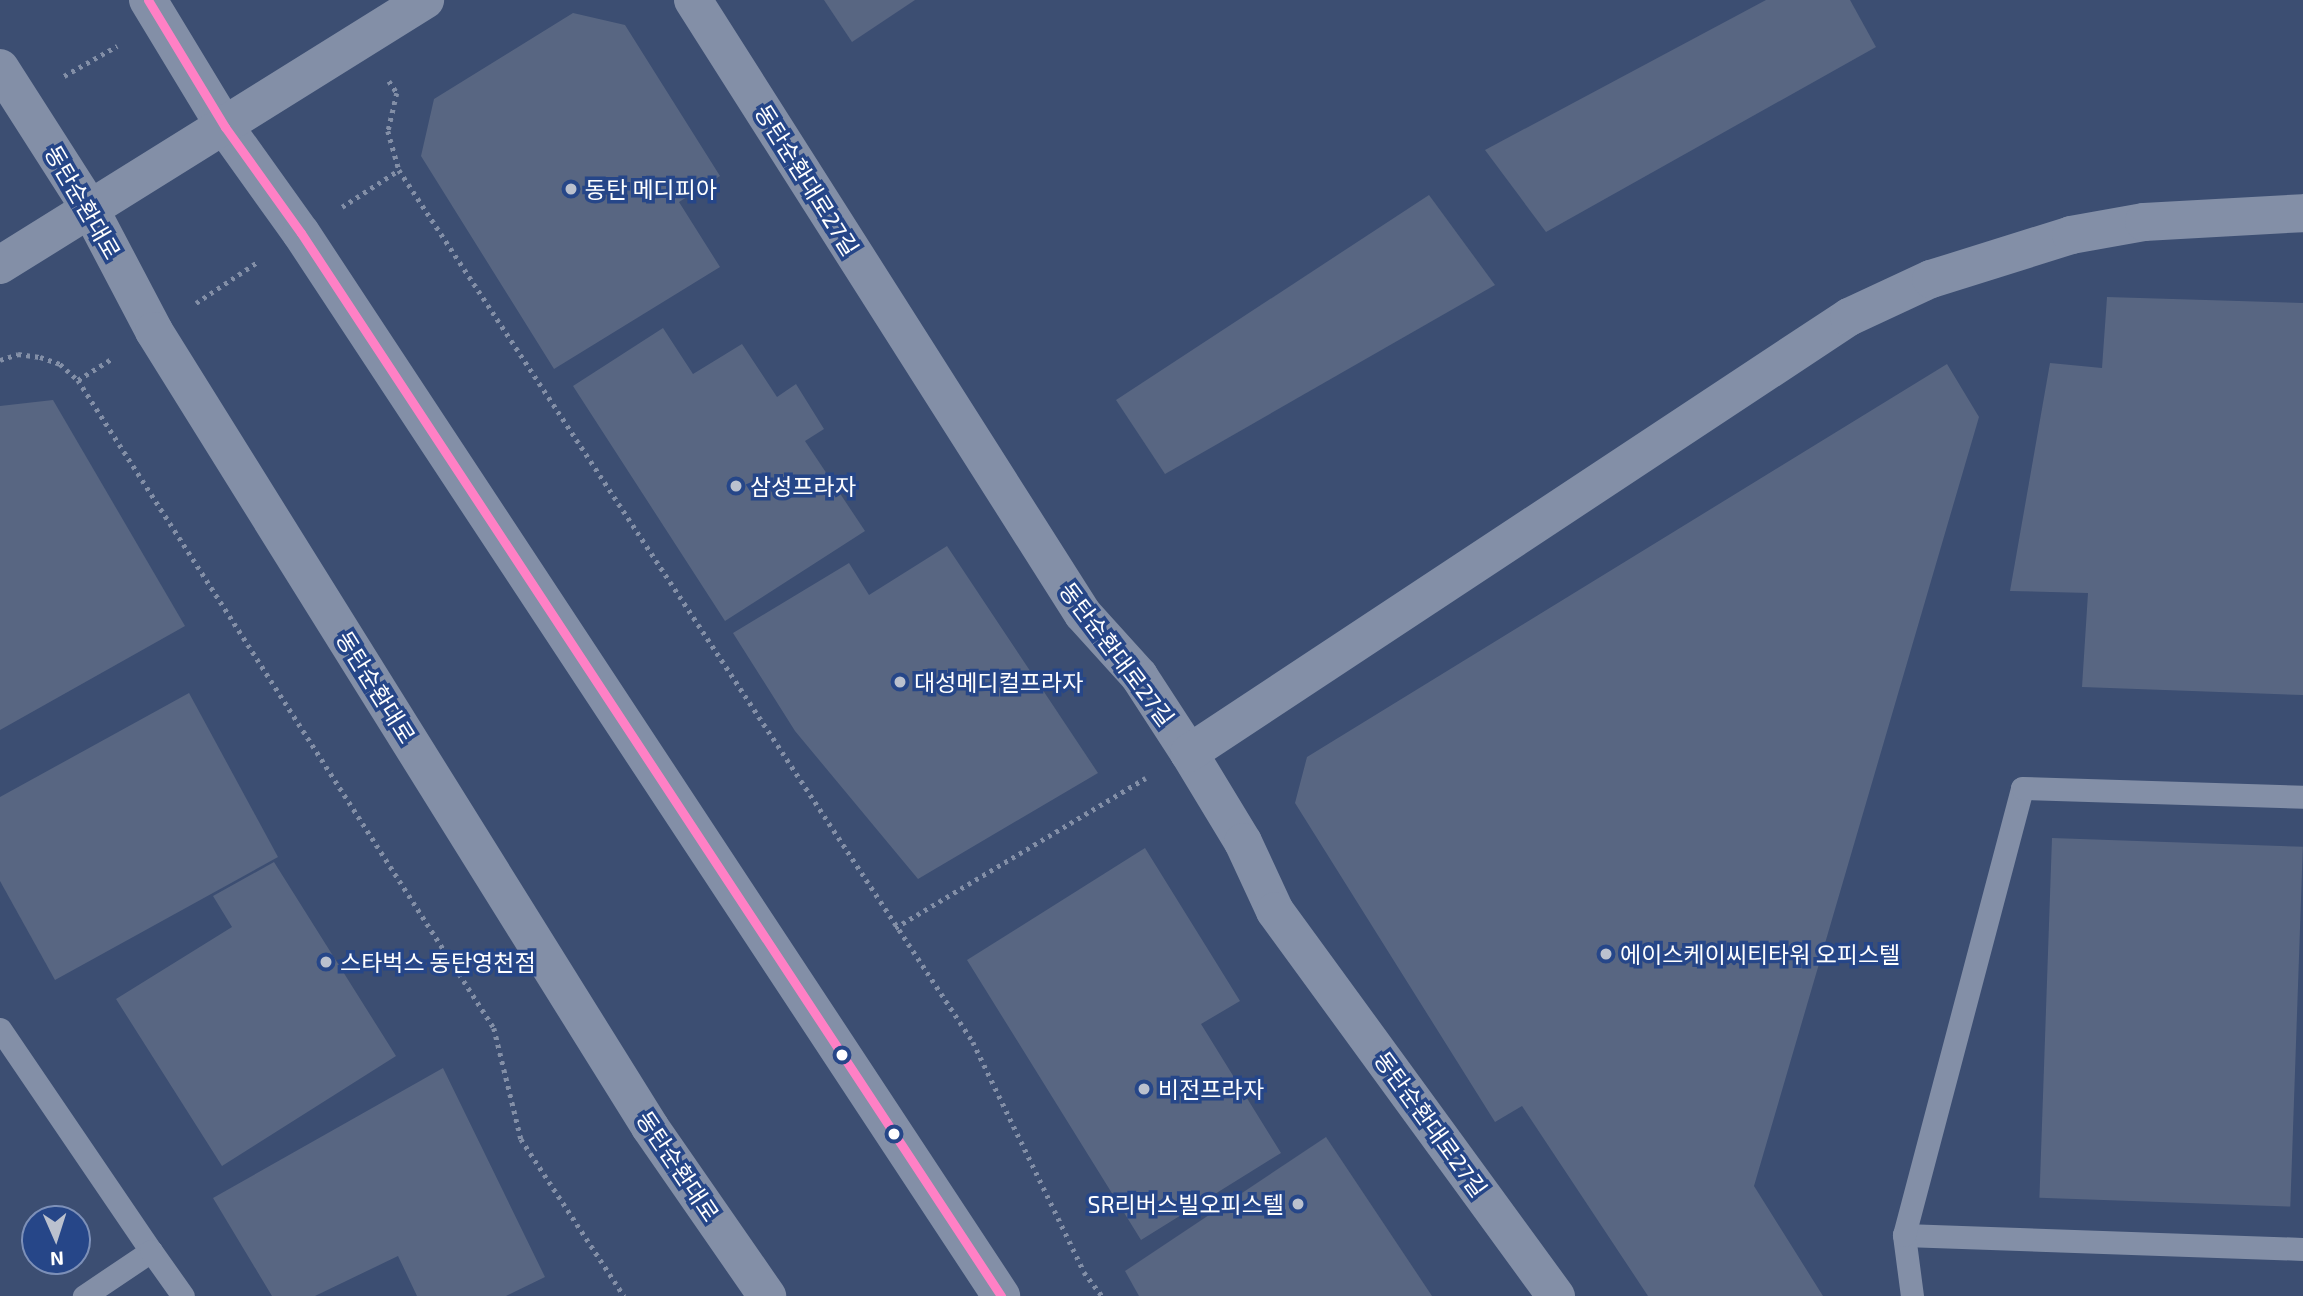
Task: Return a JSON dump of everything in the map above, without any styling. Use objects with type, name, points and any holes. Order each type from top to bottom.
[{"type":"street","points":[[0,265],[425,0]]},
{"type":"street","name":"동탄순환대로27길","points":[[694,0],[1083,614],[1139,676],[1189,753],[1243,842],[1275,911],[1556,1296]]},
{"type":"street","points":[[155,10],[225,127],[301,233],[1001,1296]]},
{"type":"street","name":"동탄순환대로","points":[[0,68],[90,209],[154,331],[650,1127],[767,1296]]},
{"type":"street","points":[[1189,753],[1849,317],[1931,279],[2071,235],[2144,222],[2303,213]]},
{"type":"lane","points":[[1912,1296],[1904,1235],[2022,788],[2303,797]]},
{"type":"lane","points":[[0,1030],[183,1296]]},
{"type":"lane","points":[[1904,1235],[2303,1250]]},
{"type":"lane","points":[[85,1296],[150,1251]]},
{"type":"path","points":[[22,100],[155,10]]},
{"type":"path","points":[[397,93],[388,131],[399,170],[895,928],[973,1042],[1084,1272],[1102,1296]]},
{"type":"path","points":[[78,380],[399,170]]},
{"type":"path","points":[[0,360],[18,354],[40,357],[61,364],[78,380],[494,1028],[521,1139],[624,1296]]},
{"type":"path","points":[[895,928],[1189,753]]},
{"type":"building","points":[[824,0],[915,0],[852,42]]},
{"type":"building","points":[[1766,0],[1850,0],[1876,47],[1546,232],[1485,150]]},
{"type":"building","name":"동탄 메디피아","points":[[573,13],[625,25],[720,176],[679,202],[720,267],[554,369],[421,156],[434,99]]},
{"type":"building","points":[[1429,195],[1495,285],[1165,474],[1116,400]]},
{"type":"building","points":[[2107,297],[2303,303],[2303,695],[2082,687],[2088,593],[2010,591],[2050,363],[2102,368]]},
{"type":"building","name":"삼성프라자","points":[[663,328],[693,374],[742,344],[777,397],[796,384],[824,429],[805,441],[865,531],[725,621],[573,386]]},
{"type":"building","name":"에이스케이씨티타워 오피스텔","points":[[1947,364],[1979,417],[1754,1186],[1823,1296],[1648,1296],[1522,1106],[1495,1122],[1295,803],[1307,757]]},
{"type":"building","points":[[53,400],[185,626],[0,730],[0,406]]},
{"type":"building","name":"대성메디컬프라자","points":[[947,546],[1098,773],[918,879],[795,731],[733,633],[849,563],[869,595]]},
{"type":"building","points":[[189,693],[278,857],[55,980],[0,881],[0,797]]},
{"type":"building","points":[[2052,838],[2303,847],[2290,1207],[2039,1198]]},
{"type":"building","name":"비전프라자","points":[[1145,848],[1240,1001],[1201,1024],[1281,1153],[1141,1240],[967,960]]},
{"type":"building","points":[[274,862],[396,1056],[222,1166],[116,999],[232,927],[213,896]]},
{"type":"building","points":[[443,1068],[545,1277],[506,1296],[417,1296],[398,1256],[315,1296],[272,1296],[213,1198]]},
{"type":"building","name":"SR리버스빌오피스텔","points":[[1326,1137],[1432,1296],[1139,1296],[1125,1271]]},
{"type":"transit line","points":[[148,0],[225,127],[301,233],[1001,1296]]},
{"type":"place","name":"동탄 메디피아","points":[[571,189]]},
{"type":"place","name":"삼성프라자","points":[[736,486]]},
{"type":"place","name":"대성메디컬프라자","points":[[900,682]]},
{"type":"place","name":"에이스케이씨티타워 오피스텔","points":[[1606,954]]},
{"type":"place","name":"스타벅스 동탄영천점","points":[[326,962]]},
{"type":"place","name":"비전프라자","points":[[1144,1089]]},
{"type":"place","name":"SR리버스빌오피스텔","points":[[1298,1204]]}]
